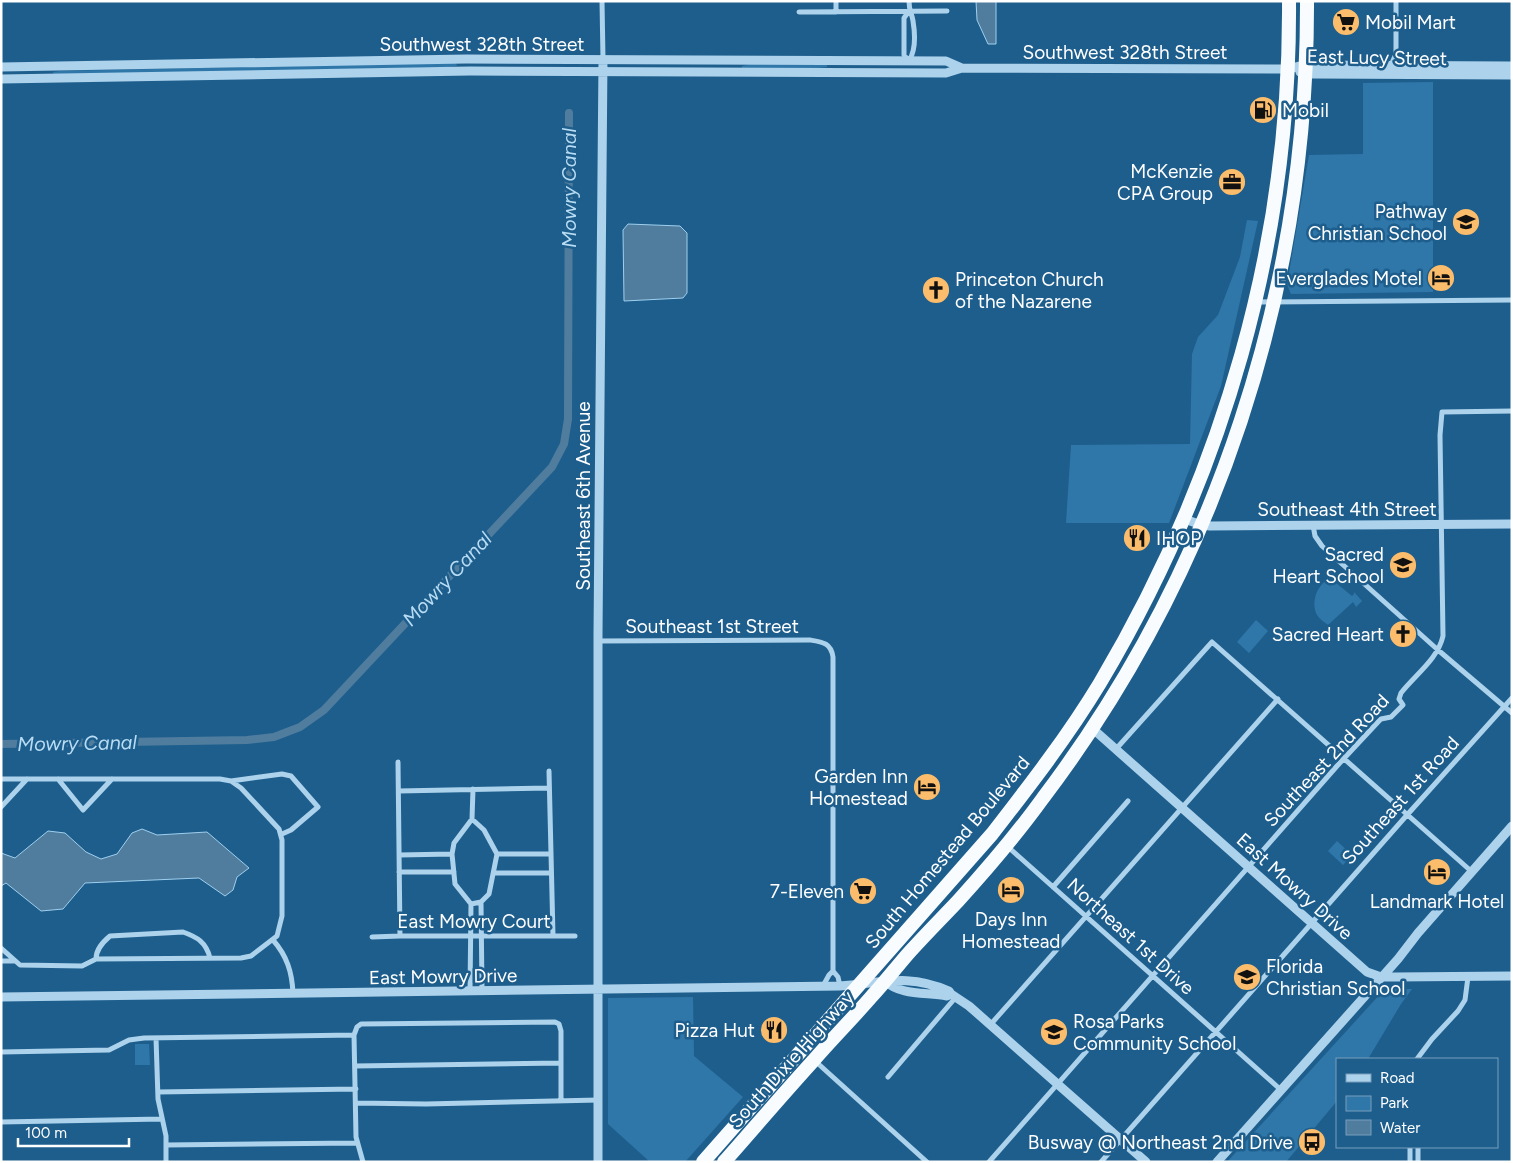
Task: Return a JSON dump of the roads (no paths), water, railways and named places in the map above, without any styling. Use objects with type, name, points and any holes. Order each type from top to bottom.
[{"type":"highway","points":[[1287,69],[1289,1]]},
{"type":"highway","points":[[1305,69],[1307,1]]},
{"type":"highway","name":"South Homestead Boulevard","points":[[860,984],[992,834],[1032,783],[1099,684],[1149,595],[1199,484],[1240,364],[1256,302],[1277,186],[1285,115],[1287,69]]},
{"type":"highway","name":"South Homestead Boulevard","points":[[885,981],[960,899],[1006,845],[1038,805],[1093,729],[1152,629],[1202,526],[1243,415],[1275,301],[1296,186],[1305,69]]},
{"type":"highway","points":[[1093,729],[1090,720],[1091,713],[1120,664],[1121,646]]},
{"type":"highway","points":[[1038,805],[1039,787],[1074,736],[1076,730],[1073,724]]},
{"type":"highway","name":"South Dixie Highway","points":[[724,1162],[885,981]]},
{"type":"highway","name":"South Dixie Highway","points":[[703,1162],[860,984]]},
{"type":"street","name":"Southeast 6th Avenue","points":[[598,1162],[598,641],[602,1]]},
{"type":"street","points":[[836,1],[836,12]]},
{"type":"street","points":[[908,1],[908,11],[904,18],[904,54],[909,61],[913,55],[913,18],[908,11]]},
{"type":"street","points":[[1396,1],[1397,68]]},
{"type":"street","points":[[799,12],[947,11]]},
{"type":"street","points":[[904,28],[913,28]]},
{"type":"street","name":"Southwest 328th Street","points":[[1,67],[466,59],[603,59],[946,61],[962,68]]},
{"type":"street","name":"East Lucy Street","points":[[1429,70],[1512,66]]},
{"type":"street","name":"Southwest 328th Street","points":[[1,80],[450,71],[946,74],[962,68],[1287,69]]},
{"type":"street","name":"East Lucy Street","points":[[1287,69],[1397,68],[1512,74]]},
{"type":"street","name":"East Lucy Street","points":[[1305,69],[1397,68]]},
{"type":"street","points":[[1256,302],[1512,300]]},
{"type":"street","points":[[1438,650],[1443,636],[1440,435],[1442,412],[1512,411]]},
{"type":"street","name":"Southeast 4th Street","points":[[1184,519],[1202,526],[1512,524]]},
{"type":"street","points":[[1313,525],[1315,536],[1322,546],[1438,650],[1512,713]]},
{"type":"street","name":"Southeast 1st Street","points":[[598,641],[810,640],[825,643],[831,649],[833,657],[833,971]]},
{"type":"street","points":[[1116,749],[1212,642],[1471,871]]},
{"type":"street","name":"Southeast 2nd Road","points":[[989,1162],[1344,759],[1381,719],[1391,717],[1403,705],[1400,699],[1401,692],[1438,650]]},
{"type":"street","name":"Southeast 1st Road","points":[[1101,1162],[1407,814],[1512,698]]},
{"type":"street","points":[[991,1024],[1278,699]]},
{"type":"street","name":"East Mowry Drive","points":[[1093,729],[1367,972],[1381,977],[1512,976]]},
{"type":"street","points":[[398,762],[400,936]]},
{"type":"street","points":[[549,770],[553,936]]},
{"type":"street","points":[[1,780],[220,779],[231,781],[282,774],[291,776],[318,807],[291,830],[282,834]]},
{"type":"street","points":[[1,807],[27,779]]},
{"type":"street","points":[[58,779],[83,810],[112,779]]},
{"type":"street","points":[[1,948],[20,965],[82,966],[96,959],[241,958],[251,956],[277,936],[282,916],[282,834],[241,788],[231,781]]},
{"type":"street","points":[[399,791],[549,788]]},
{"type":"street","points":[[470,992],[471,904],[455,884],[452,854],[454,843],[472,819],[473,789]]},
{"type":"street","points":[[1053,887],[1128,801]]},
{"type":"street","points":[[471,904],[481,902],[489,894],[497,854],[484,830],[472,819]]},
{"type":"street","points":[[1217,1162],[1398,959],[1471,871],[1507,836],[1512,826]]},
{"type":"street","name":"Northeast 1st Drive","points":[[1006,845],[1281,1090]]},
{"type":"street","points":[[399,855],[452,854]]},
{"type":"street","points":[[497,854],[551,854]]},
{"type":"street","points":[[400,872],[454,872]]},
{"type":"street","points":[[494,873],[551,873]]},
{"type":"street","points":[[481,902],[482,992]]},
{"type":"street","points":[[96,959],[102,943],[110,936],[182,932],[200,941],[207,948],[210,958]]},
{"type":"street","name":"East Mowry Court","points":[[372,937],[575,936]]},
{"type":"street","points":[[272,940],[287,959],[293,994]]},
{"type":"street","points":[[1,961],[14,961]]},
{"type":"street","points":[[823,986],[833,971],[838,976],[840,986]]},
{"type":"street","points":[[1419,1058],[1432,1039],[1458,1011],[1465,1000],[1468,977]]},
{"type":"street","points":[[885,981],[892,988],[903,991],[954,996],[970,1006],[1146,1162]]},
{"type":"street","name":"East Mowry Drive","points":[[1,997],[840,986],[885,981]]},
{"type":"street","points":[[888,1077],[948,1008],[954,996]]},
{"type":"street","points":[[363,1162],[361,1151],[356,1143],[354,1035],[356,1026],[364,1023],[552,1021],[557,1023],[560,1029],[561,1102]]},
{"type":"street","points":[[1,1052],[106,1050],[113,1049],[132,1039],[354,1035]]},
{"type":"street","points":[[156,1038],[158,1092],[165,1130],[166,1162]]},
{"type":"street","points":[[814,1060],[927,1162]]},
{"type":"street","points":[[355,1066],[561,1063]]},
{"type":"street","points":[[158,1092],[356,1089]]},
{"type":"street","points":[[356,1103],[426,1104],[599,1100]]},
{"type":"street","points":[[1,1122],[162,1119]]},
{"type":"street","points":[[166,1145],[356,1143]]},
{"type":"street","points":[[1410,1148],[1410,1162]]},
{"type":"street","points":[[1418,1148],[1418,1162]]},
{"type":"water","points":[[976,1],[996,1],[996,44],[988,44],[977,20]]},
{"type":"water","points":[[628,224],[680,226],[687,233],[687,293],[683,298],[624,301],[623,230]]},
{"type":"water","points":[[142,829],[157,835],[207,832],[249,868],[237,877],[233,890],[225,896],[199,878],[85,883],[63,909],[41,911],[6,883],[1,886],[1,853],[15,858],[48,831],[65,833],[86,852],[101,859],[117,854],[132,833]]},
{"type":"waterway","name":"Mowry Canal","points":[[1,744],[247,740],[274,737],[300,727],[324,710],[552,467],[564,444],[568,419],[569,113]]},
{"type":"place","name":"Mobil Mart","points":[[1346,22]]},
{"type":"place","name":"Mobil","points":[[1263,110]]},
{"type":"place","name":"McKenzie CPA Group","points":[[1232,182]]},
{"type":"place","name":"Pathway Christian School","points":[[1466,222]]},
{"type":"place","name":"Everglades Motel","points":[[1441,278]]},
{"type":"place","name":"Princeton Church of the Nazarene","points":[[936,290]]},
{"type":"place","name":"IHOP","points":[[1137,538]]},
{"type":"place","name":"Sacred Heart School","points":[[1403,565]]},
{"type":"place","name":"Sacred Heart","points":[[1403,634]]},
{"type":"place","name":"Garden Inn Homestead","points":[[927,787]]},
{"type":"place","name":"Landmark Hotel","points":[[1437,872]]},
{"type":"place","name":"Days Inn Homestead","points":[[1011,890]]},
{"type":"place","name":"7-Eleven","points":[[863,891]]},
{"type":"place","name":"Florida Christian School","points":[[1247,977]]},
{"type":"place","name":"Pizza Hut","points":[[774,1030]]},
{"type":"place","name":"Rosa Parks Community School","points":[[1054,1032]]},
{"type":"place","name":"Busway @ Northeast 2nd Drive","points":[[1312,1142]]}]
